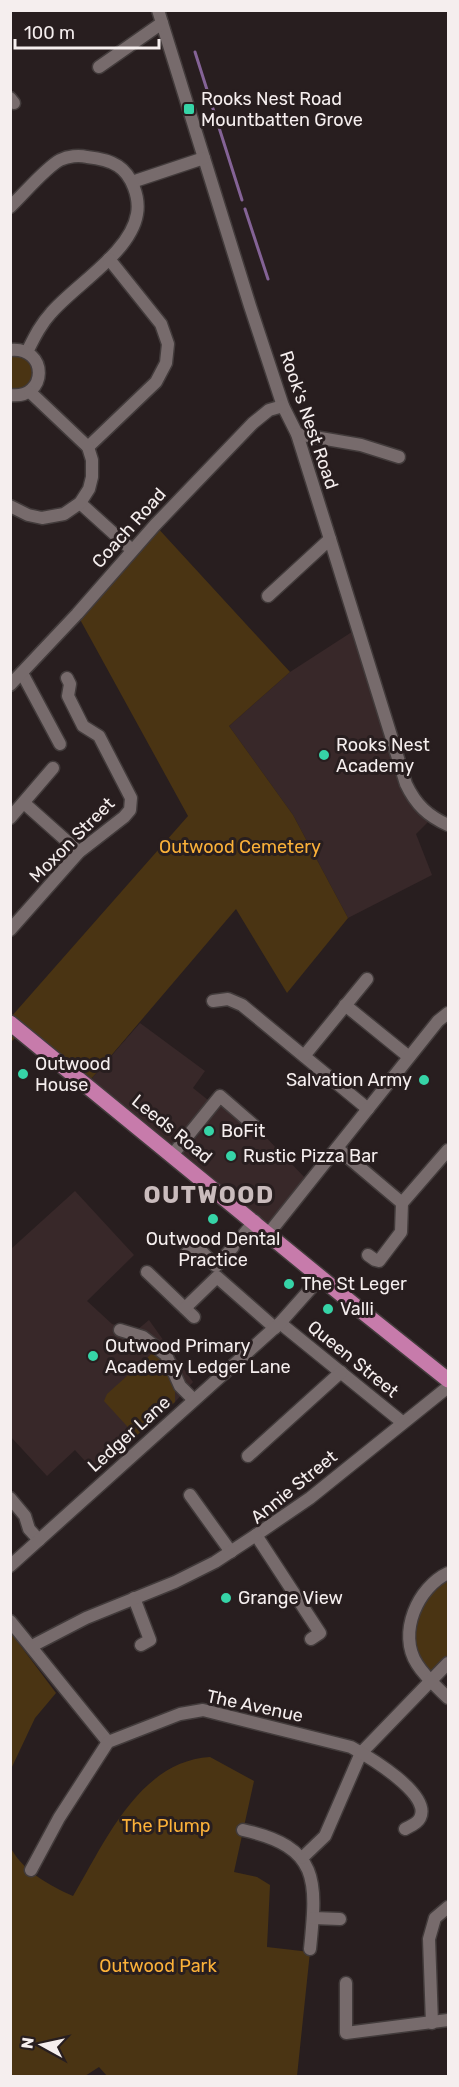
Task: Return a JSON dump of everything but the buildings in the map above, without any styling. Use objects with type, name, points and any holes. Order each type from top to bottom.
[{"type":"main road","name":"Leeds Road","points":[[10,1023],[448,1380]]},
{"type":"street","points":[[99,67],[160,17]]},
{"type":"street","name":"Rook's Nest Road","points":[[160,17],[284,406],[297,434],[406,784],[425,812],[448,825]]},
{"type":"street","points":[[10,207],[61,160],[79,155],[100,158],[119,166],[132,182],[137,201],[138,213],[134,227],[109,259],[52,312],[38,330],[27,352]]},
{"type":"street","points":[[132,182],[204,158]]},
{"type":"street","points":[[88,447],[156,382],[166,363],[168,344],[160,324],[109,259]]},
{"type":"street","points":[[10,350],[27,352],[37,363],[39,371],[36,385],[30,392],[17,396],[10,395]]},
{"type":"street","points":[[10,506],[28,515],[42,518],[64,514],[80,503],[92,477],[92,460],[88,447],[30,392]]},
{"type":"street","name":"Coach Road","points":[[10,686],[132,550],[253,423],[269,410],[284,406]]},
{"type":"street","points":[[297,434],[361,445],[399,457]]},
{"type":"street","points":[[80,503],[132,550]]},
{"type":"street","points":[[268,596],[330,539]]},
{"type":"street","points":[[22,673],[60,744]]},
{"type":"street","name":"Moxon Street","points":[[10,930],[79,852],[130,810],[131,798],[99,736],[83,726],[68,696],[70,684],[67,678]]},
{"type":"street","points":[[10,818],[53,768]]},
{"type":"street","points":[[24,803],[79,852]]},
{"type":"street","points":[[304,1056],[366,979]]},
{"type":"street","points":[[213,1001],[228,999],[242,1005],[368,1109]]},
{"type":"street","points":[[345,1005],[409,1057]]},
{"type":"street","points":[[269,1233],[438,1021],[448,1013]]},
{"type":"street","points":[[173,1155],[220,1096],[258,1129]]},
{"type":"street","points":[[337,1148],[402,1203]]},
{"type":"street","points":[[368,1255],[379,1261],[401,1232],[402,1203],[448,1150]]},
{"type":"street","points":[[244,1234],[255,1221]]},
{"type":"street","points":[[186,1254],[195,1245],[216,1266],[233,1247]]},
{"type":"street","name":"Queen Street","points":[[147,1272],[190,1312],[217,1276],[402,1422]]},
{"type":"street","name":"Ledger Lane","points":[[10,1566],[277,1325],[321,1277]]},
{"type":"street","points":[[120,1330],[143,1337],[166,1355],[173,1365],[180,1386],[194,1400]]},
{"type":"street","points":[[248,1456],[341,1372]]},
{"type":"street","name":"Annie Street","points":[[311,1639],[320,1633],[256,1535],[310,1498],[448,1386]]},
{"type":"street","points":[[190,1495],[231,1552]]},
{"type":"street","points":[[10,1498],[25,1516],[29,1529],[39,1540]]},
{"type":"street","points":[[32,1647],[86,1618],[215,1562],[256,1535]]},
{"type":"street","points":[[448,1573],[428,1587],[416,1605],[410,1626],[410,1646],[416,1663],[448,1698]]},
{"type":"street","points":[[134,1599],[150,1640],[141,1645]]},
{"type":"street","points":[[10,1621],[108,1742],[58,1818],[31,1870]]},
{"type":"street","points":[[302,1858],[325,1836],[361,1753],[448,1663]]},
{"type":"street","name":"The Avenue","points":[[108,1742],[180,1714],[203,1710],[351,1747],[410,1787],[421,1804],[421,1817],[405,1829]]},
{"type":"street","points":[[257,1833],[260,1820]]},
{"type":"street","points":[[243,1830],[257,1833],[288,1846],[302,1858],[313,1884],[310,1949]]},
{"type":"street","points":[[432,2023],[429,1939],[435,1918],[448,1907]]},
{"type":"street","points":[[313,1918],[340,1919]]},
{"type":"street","points":[[346,1983],[346,2033],[448,2020]]},
{"type":"shaded area","name":"Rooks Nest Academy","points":[[358,628],[407,784],[432,818],[416,834],[432,875],[348,918],[293,815],[229,726],[290,672]]},
{"type":"shaded area","points":[[140,1023],[205,1071],[193,1088],[213,1104],[220,1096],[258,1129],[309,1182],[269,1233],[86,1085]]},
{"type":"shaded area","name":"Outwood Primary Academy Ledger Lane","points":[[75,1191],[134,1255],[87,1301],[112,1324],[137,1330],[149,1320],[193,1382],[175,1402],[94,1471],[75,1450],[47,1476],[11,1437],[11,1249]]},
{"type":"green space","points":[[11,350],[27,352],[39,379],[11,395]]},
{"type":"green space","name":"Outwood Cemetery","points":[[155,525],[290,672],[229,726],[293,815],[348,918],[287,993],[236,909],[86,1085],[21,1032],[11,1042],[11,1017],[188,816],[77,614]]},
{"type":"green space","points":[[158,1348],[180,1386],[175,1392],[175,1402],[136,1436],[104,1401],[107,1394]]},
{"type":"green space","points":[[448,1573],[448,1663],[430,1680],[416,1663],[410,1625],[416,1605]]},
{"type":"green space","points":[[11,1633],[56,1693],[35,1718],[11,1769]]},
{"type":"green space","name":"Outwood Park","points":[[210,1757],[254,1781],[234,1872],[257,1877],[270,1885],[267,1947],[310,1952],[297,2076],[107,2076],[99,2067],[85,2076],[11,2076],[10,1846],[21,1863],[29,1870],[73,1896],[111,1830],[144,1789],[163,1773],[185,1762]]},
{"type":"waterway","points":[[195,52],[242,200]]},
{"type":"waterway","points":[[245,209],[268,279]]},
{"type":"place","name":"Rooks Nest Road Mountbatten Grove","points":[[189,109]]},
{"type":"place","name":"Rooks Nest Academy","points":[[324,755]]},
{"type":"place","name":"Outwood House","points":[[23,1074]]},
{"type":"place","name":"Salvation Army","points":[[424,1080]]},
{"type":"place","name":"BoFit","points":[[209,1131]]},
{"type":"place","name":"Rustic Pizza Bar","points":[[231,1156]]},
{"type":"place","name":"Outwood Dental Practice","points":[[213,1219]]},
{"type":"place","name":"The St Leger","points":[[289,1284]]},
{"type":"place","name":"Valli","points":[[328,1309]]},
{"type":"place","name":"Outwood Primary Academy Ledger Lane","points":[[93,1356]]},
{"type":"place","name":"Grange View","points":[[226,1598]]},
{"type":"district","name":"OUTWOOD","points":[[209,1195]]},
{"type":"park label","name":"The Plump","points":[[166,1826]]}]
